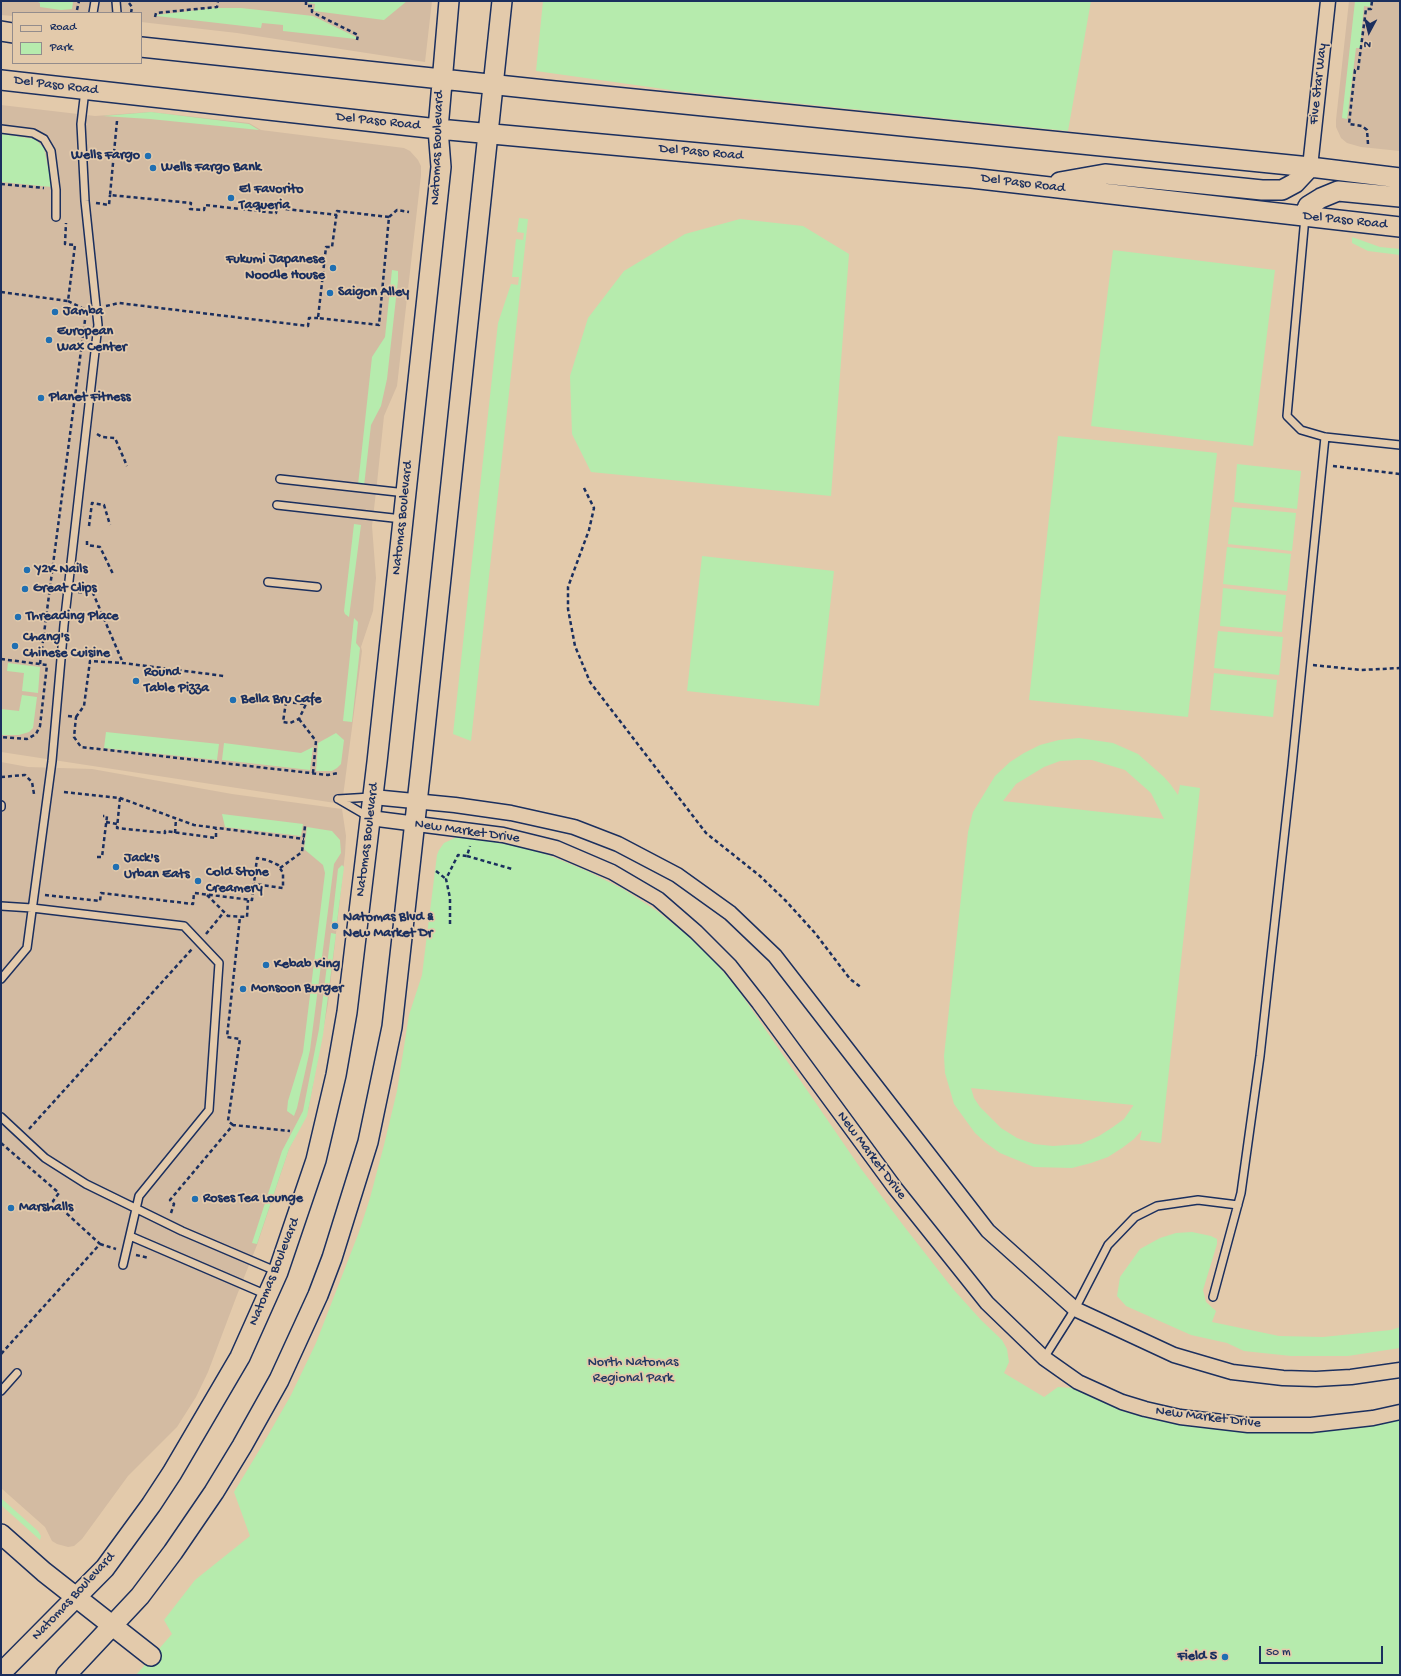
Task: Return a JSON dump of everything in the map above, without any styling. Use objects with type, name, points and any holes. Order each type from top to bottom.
[{"type":"main road","name":"Natomas Boulevard","points":[[1,1673],[105,1568],[172,1473],[237,1363],[278,1272],[316,1160],[336,1075],[347,1012],[373,797],[441,167],[438,129],[441,79],[449,1]]},
{"type":"main road","points":[[66,1675],[144,1590],[173,1552],[214,1492],[279,1380],[323,1283],[354,1191],[368,1142],[392,1027],[502,1]]},
{"type":"main road","points":[[1,32],[12,33]]},
{"type":"main road","points":[[142,47],[1400,178]]},
{"type":"main road","name":"Del Paso Road","points":[[1,80],[487,134],[964,177],[1400,227]]},
{"type":"main road","points":[[1041,186],[1105,174],[1262,190],[1282,190],[1295,183],[1310,168]]},
{"type":"main road","points":[[1305,216],[1308,206],[1321,198],[1338,192],[1400,197]]},
{"type":"main road","points":[[1,1534],[44,1572],[151,1656]]},
{"type":"street","name":"Five Star Way","points":[[1310,168],[1328,1]]},
{"type":"street","name":"New Market Drive","points":[[373,797],[511,813],[574,827],[618,844],[677,875],[730,913],[775,956],[988,1231],[1075,1309],[1174,1355],[1232,1372],[1283,1378],[1316,1379],[1351,1378],[1400,1370]]},
{"type":"street","name":"New Market Drive","points":[[370,818],[503,835],[556,848],[612,872],[658,899],[685,922],[730,966],[895,1188],[987,1303],[1044,1358],[1078,1382],[1105,1395],[1145,1410],[1180,1417],[1248,1425],[1311,1425],[1358,1420],[1400,1412]]},
{"type":"lane","points":[[93,12],[95,1]]},
{"type":"lane","points":[[116,1],[117,12]]},
{"type":"lane","points":[[1,979],[27,948],[48,790],[64,625],[98,325],[86,215],[81,124],[85,90]]},
{"type":"lane","points":[[1,129],[33,133],[44,139],[51,151],[56,190],[56,217]]},
{"type":"lane","points":[[1305,216],[1287,416],[1300,430],[1325,437],[1400,445]]},
{"type":"lane","points":[[1213,1297],[1241,1193],[1261,1048],[1325,437]]},
{"type":"lane","points":[[280,479],[406,493]]},
{"type":"lane","points":[[277,505],[403,520]]},
{"type":"lane","points":[[268,582],[317,587]]},
{"type":"lane","points":[[370,818],[338,799],[373,797]]},
{"type":"lane","points":[[1,906],[32,908],[184,926],[219,963],[209,1110],[139,1196],[123,1265]]},
{"type":"lane","points":[[1,1117],[45,1158],[86,1184],[167,1224],[278,1272]]},
{"type":"lane","points":[[1044,1358],[1075,1309],[1108,1245],[1135,1217],[1157,1206],[1198,1200],[1238,1205]]},
{"type":"lane","points":[[130,1236],[267,1295]]},
{"type":"lane","points":[[1,1391],[18,1373]]},
{"type":"path","points":[[77,10],[79,1]]},
{"type":"path","points":[[128,1],[132,7],[131,12]]},
{"type":"path","points":[[155,17],[156,13],[217,7],[218,1]]},
{"type":"path","points":[[306,1],[306,6],[312,6],[312,12],[358,35],[357,40]]},
{"type":"path","points":[[1368,144],[1368,130],[1362,126],[1350,124],[1355,70],[1358,70],[1366,8],[1371,9],[1372,1]]},
{"type":"path","points":[[117,121],[110,195],[190,203],[190,209],[204,210],[205,205],[276,213],[277,208],[336,215]]},
{"type":"path","points":[[1,184],[56,190]]},
{"type":"path","points":[[1,292],[68,301],[86,310],[119,303],[308,326],[309,318],[379,325],[389,217],[397,210],[409,212]]},
{"type":"path","points":[[318,318],[326,247],[332,247],[337,211],[389,217]]},
{"type":"path","points":[[66,222],[65,244],[75,245],[68,301]]},
{"type":"path","points":[[40,664],[86,310]]},
{"type":"path","points":[[102,437],[114,438],[127,466]]},
{"type":"path","points":[[1322,465],[1400,474]]},
{"type":"path","points":[[584,488],[594,508],[589,530],[568,587],[568,609],[575,646],[590,682],[706,833],[760,876],[786,900],[850,979],[862,988]]},
{"type":"path","points":[[89,527],[92,503],[104,505],[110,525]]},
{"type":"path","points":[[88,535],[87,545],[100,547],[113,574]]},
{"type":"path","points":[[93,593],[123,663]]},
{"type":"path","points":[[1,659],[47,665],[40,726],[36,734],[27,739],[1,737]]},
{"type":"path","points":[[224,676],[123,663],[90,661],[84,706],[76,717],[74,737],[81,747],[328,775],[338,773]]},
{"type":"path","points":[[1302,665],[1362,670],[1400,668]]},
{"type":"path","points":[[286,702],[306,704],[300,720],[283,722],[286,702]]},
{"type":"path","points":[[42,713],[76,717]]},
{"type":"path","points":[[300,720],[316,741],[312,773]]},
{"type":"path","points":[[1,777],[25,775],[32,782],[34,793],[33,800]]},
{"type":"path","points":[[64,792],[120,798],[194,825],[216,829],[304,838]]},
{"type":"path","points":[[120,798],[117,828],[216,838],[216,829]]},
{"type":"path","points":[[97,857],[102,857],[107,816],[103,816]]},
{"type":"path","points":[[174,833],[176,819]]},
{"type":"path","points":[[106,822],[117,824]]},
{"type":"path","points":[[280,868],[302,852],[305,826]]},
{"type":"path","points":[[467,856],[472,840]]},
{"type":"path","points":[[450,924],[450,898],[446,879],[458,855],[467,856],[512,869]]},
{"type":"path","points":[[34,894],[100,901],[101,893],[193,904],[194,893],[252,900],[257,858],[267,860],[278,865],[283,873],[283,888],[254,884]]},
{"type":"path","points":[[436,872],[446,879]]},
{"type":"path","points":[[206,894],[228,916],[247,917],[248,900]]},
{"type":"path","points":[[26,1132],[199,942],[224,912]]},
{"type":"path","points":[[240,917],[227,1037],[240,1039],[228,1121],[233,1124],[290,1131]]},
{"type":"path","points":[[167,1224],[174,1204],[170,1200],[233,1124]]},
{"type":"path","points":[[1,1143],[59,1193],[52,1201],[100,1244],[154,1260],[158,1248]]},
{"type":"path","points":[[1,1354],[100,1244]]},
{"type":"shaded area","points":[[1,1],[432,1],[425,62],[237,33],[142,22],[142,12],[12,12],[12,16],[1,15]]},
{"type":"shaded area","points":[[1349,1],[1400,1],[1400,151],[1361,147],[1347,143],[1341,138],[1336,127]]},
{"type":"shaded area","points":[[1,105],[95,116],[150,112],[249,123],[261,130],[404,148],[410,151],[421,166],[397,386],[384,416],[372,526],[376,578],[373,611],[361,647],[362,651],[342,804],[1,752]]},
{"type":"shaded area","points":[[1,762],[28,767],[92,769],[232,794],[342,809],[346,836],[328,1004],[308,1111],[289,1149],[257,1245],[208,1372],[196,1397],[177,1427],[128,1476],[82,1539],[74,1546],[68,1547],[52,1541],[45,1527],[1,1488]]},
{"type":"green space","points":[[36,1],[73,2],[72,9],[61,10],[40,7],[40,3]]},
{"type":"green space","points":[[309,1],[407,1],[384,20],[314,11],[315,4],[308,3]]},
{"type":"green space","points":[[543,1],[1091,1],[1068,131],[685,92],[536,71]]},
{"type":"green space","points":[[1355,1],[1371,1],[1370,7],[1364,6],[1360,48],[1356,48],[1347,119],[1342,118]]},
{"type":"green space","points":[[214,8],[241,8],[313,16],[356,37],[356,39],[283,31],[283,25],[262,23],[261,28],[157,16]]},
{"type":"green space","points":[[151,112],[249,124],[259,130],[150,119],[103,116]]},
{"type":"green space","points":[[1,134],[35,139],[44,148],[52,187],[1,182]]},
{"type":"green space","points":[[519,218],[528,219],[471,741],[453,734],[498,323],[511,284],[518,285],[519,277],[512,277],[516,239],[523,240],[524,233],[517,232]]},
{"type":"green space","points":[[740,219],[803,226],[849,254],[831,496],[591,472],[572,434],[570,376],[588,318],[624,271],[685,234]]},
{"type":"green space","points":[[1352,237],[1380,247],[1400,249],[1400,255],[1368,251],[1352,243]]},
{"type":"green space","points":[[1113,250],[1275,270],[1253,446],[1091,426]]},
{"type":"green space","points":[[392,270],[398,271],[398,280],[387,379],[381,406],[371,425],[364,486],[358,485],[372,357],[385,337]]},
{"type":"green space","points":[[1058,436],[1217,453],[1188,717],[1029,700]]},
{"type":"green space","points":[[1237,464],[1301,471],[1297,509],[1234,502]]},
{"type":"green space","points":[[1232,507],[1296,513],[1292,551],[1228,544]]},
{"type":"green space","points":[[354,524],[361,525],[349,617],[344,611]]},
{"type":"green space","points":[[1227,547],[1291,554],[1287,591],[1223,584]]},
{"type":"green space","points":[[702,556],[834,571],[819,706],[687,691]]},
{"type":"green space","points":[[1223,588],[1286,595],[1282,632],[1220,626]]},
{"type":"green space","points":[[354,618],[358,622],[356,643],[360,648],[352,722],[343,721]]},
{"type":"green space","points":[[1218,631],[1283,637],[1279,675],[1214,668]]},
{"type":"green space","points":[[8,663],[40,667],[38,693],[22,691],[24,673],[7,671]]},
{"type":"green space","points":[[1214,673],[1277,680],[1273,717],[1210,710]]},
{"type":"green space","points":[[22,695],[37,697],[33,728],[29,732],[19,735],[1,735],[1,709],[19,711]]},
{"type":"green space","points":[[106,732],[219,744],[217,760],[104,748]]},
{"type":"green space","points":[[336,733],[344,740],[341,764],[332,771],[316,771],[318,743]]},
{"type":"green space","points":[[1079,738],[1113,743],[1138,754],[1164,777],[1178,795],[1180,785],[1200,788],[1161,1143],[1140,1140],[1142,1130],[1134,1139],[1108,1157],[1072,1168],[1034,1167],[1000,1153],[986,1143],[975,1133],[954,1104],[945,1073],[944,1056],[968,832],[973,812],[995,776],[1010,762],[1040,745],[1059,740]],"holes":[[[1092,760],[1125,770],[1151,793],[1164,819],[1003,801],[1016,784],[1044,767],[1060,761]],[[971,1088],[1133,1105],[1133,1106],[1124,1119],[1099,1136],[1081,1144],[1053,1146],[1034,1144],[1017,1138],[1001,1128],[980,1107],[974,1098]]]},
{"type":"green space","points":[[224,743],[301,753],[313,747],[310,770],[222,760]]},
{"type":"green space","points":[[222,814],[303,824],[301,836],[225,827]]},
{"type":"green space","points":[[307,827],[332,831],[340,840],[341,853],[334,864],[310,1050],[294,1116],[287,1111],[288,1101],[303,1052],[325,873],[323,865],[304,849]]},
{"type":"green space","name":"North Natomas Regional Park","points":[[457,837],[521,847],[548,855],[587,871],[623,889],[657,911],[688,936],[715,962],[739,991],[859,1166],[903,1225],[953,1289],[981,1320],[1002,1340],[1007,1349],[1009,1362],[1004,1373],[1044,1397],[1058,1387],[1071,1388],[1122,1411],[1154,1420],[1223,1430],[1257,1433],[1342,1430],[1400,1420],[1400,1675],[136,1675],[172,1634],[164,1620],[195,1580],[250,1536],[234,1492],[291,1395],[316,1343],[359,1232],[384,1145],[397,1091],[409,1015],[422,975],[437,855],[444,843]]},
{"type":"green space","points":[[342,865],[344,867],[337,922],[332,922],[338,869]]},
{"type":"green space","points":[[331,933],[336,934],[323,1035],[307,1116],[289,1149],[257,1244],[252,1243],[282,1151],[303,1111],[319,1029]]},
{"type":"green space","points":[[1192,1232],[1211,1236],[1217,1239],[1217,1244],[1203,1290],[1206,1302],[1216,1311],[1212,1322],[1279,1336],[1323,1337],[1391,1330],[1400,1327],[1400,1348],[1348,1356],[1291,1356],[1244,1351],[1227,1343],[1191,1335],[1126,1306],[1117,1296],[1120,1277],[1140,1249],[1160,1238],[1176,1233]]},
{"type":"green space","points":[[1,1498],[38,1531],[41,1536],[40,1540],[1,1505]]},
{"type":"place","name":"Wells Fargo","points":[[148,156]]},
{"type":"place","name":"Wells Fargo Bank","points":[[153,168]]},
{"type":"place","name":"El Favorito Taqueria","points":[[231,198]]},
{"type":"place","name":"Fukumi Japanese Noodle House","points":[[333,268]]},
{"type":"place","name":"Saigon Alley","points":[[330,293]]},
{"type":"place","name":"Jamba","points":[[55,312]]},
{"type":"place","name":"European Wax Center","points":[[49,340]]},
{"type":"place","name":"Planet Fitness","points":[[41,398]]},
{"type":"place","name":"Y2K Nails","points":[[27,570]]},
{"type":"place","name":"Great Clips","points":[[25,589]]},
{"type":"place","name":"Threading Place","points":[[18,617]]},
{"type":"place","name":"Chang's Chinese Cuisine","points":[[15,646]]},
{"type":"place","name":"Round Table Pizza","points":[[136,681]]},
{"type":"place","name":"Bella Bru Cafe","points":[[233,700]]},
{"type":"place","name":"Jack's Urban Eats","points":[[116,867]]},
{"type":"place","name":"Cold Stone Creamery","points":[[198,881]]},
{"type":"place","name":"Natomas Blvd & New Market Dr","points":[[335,926]]},
{"type":"place","name":"Kebab King","points":[[266,965]]},
{"type":"place","name":"Monsoon Burger","points":[[243,989]]},
{"type":"place","name":"Roses Tea Lounge","points":[[195,1199]]},
{"type":"place","name":"Marshalls","points":[[11,1208]]},
{"type":"place","name":"Field 5","points":[[1225,1657]]}]
